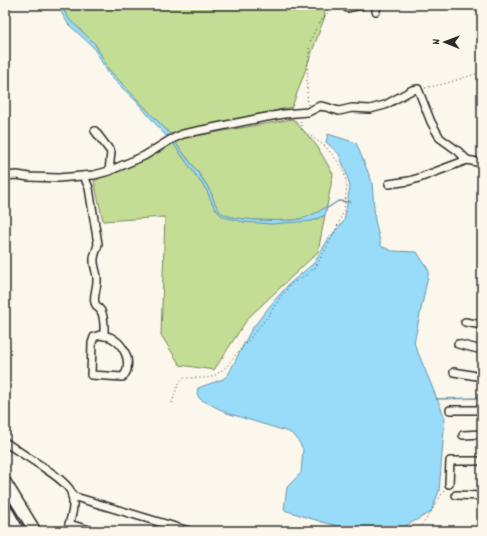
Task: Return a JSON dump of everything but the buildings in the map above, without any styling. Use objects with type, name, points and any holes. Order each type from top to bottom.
[{"type":"highway","points":[[5,482],[35,531]]},
{"type":"highway","points":[[5,508],[18,531]]},
{"type":"street","points":[[347,8],[361,5]]},
{"type":"street","points":[[5,176],[17,175],[58,178],[94,176],[144,156],[183,134],[285,114],[297,115],[308,112],[320,106],[339,111],[352,108],[370,109],[385,105],[412,90],[418,89],[430,122],[440,138],[458,151],[467,160]]},
{"type":"street","points":[[94,131],[111,152],[109,171]]},
{"type":"street","points":[[389,184],[409,182],[467,160],[477,162],[482,161]]},
{"type":"street","points":[[84,176],[89,188],[98,244],[94,258],[97,279],[94,298],[95,303],[103,317],[104,336]]},
{"type":"street","points":[[465,322],[482,325]]},
{"type":"street","points":[[100,335],[104,336],[110,337],[117,341],[125,350],[127,357],[127,369],[123,378],[91,375],[92,343],[94,337],[100,335]]},
{"type":"street","points":[[458,344],[482,350]]},
{"type":"street","points":[[454,372],[482,377]]},
{"type":"street","points":[[450,410],[482,410]]},
{"type":"street","points":[[463,435],[482,434]]},
{"type":"street","points":[[5,442],[57,476],[71,490],[73,508],[68,527],[93,531]]},
{"type":"street","points":[[448,484],[450,461],[482,461]]},
{"type":"street","points":[[456,495],[482,496]]},
{"type":"street","points":[[72,496],[189,531]]},
{"type":"path","points":[[308,112],[306,89],[311,39],[321,21],[336,5]]},
{"type":"path","points":[[418,89],[447,83],[482,72]]},
{"type":"path","points":[[172,403],[180,381],[184,378],[207,378],[214,376],[226,367],[269,315],[291,284],[314,268],[334,234],[344,210],[347,187],[344,172],[340,164],[330,152],[302,130],[297,115]]},
{"type":"path","points":[[416,531],[426,520],[448,484]]},
{"type":"green space","points":[[60,5],[324,5],[325,16],[292,107],[170,134],[109,70],[95,44],[70,20]]},
{"type":"green space","points":[[293,119],[317,146],[333,174],[327,206],[311,215],[293,220],[257,220],[237,218],[223,214],[217,208],[205,182],[175,142],[183,138]]},
{"type":"green space","points":[[173,143],[207,191],[214,207],[220,214],[244,222],[312,221],[325,215],[318,252],[248,318],[214,370],[180,365],[161,335],[165,217],[103,221],[94,181]]},
{"type":"water","points":[[57,5],[60,5],[70,20],[95,44],[109,70],[170,134],[166,136],[137,102],[110,76],[93,47],[68,24]]},
{"type":"water","points":[[328,134],[356,143],[372,182],[375,220],[381,246],[392,251],[417,252],[429,271],[414,343],[445,418],[439,491],[431,512],[396,531],[351,529],[284,510],[287,487],[301,473],[303,449],[296,437],[289,432],[227,413],[200,399],[197,394],[198,388],[223,379],[228,375],[251,330],[289,284],[314,263],[329,238],[344,221],[350,187],[339,154],[326,142]]},
{"type":"water","points":[[175,142],[195,168],[212,195],[217,208],[223,214],[246,219],[293,220],[311,215],[327,206],[325,215],[312,221],[271,224],[244,222],[223,217],[214,207],[207,191],[173,143]]},
{"type":"waterway","points":[[326,209],[338,201],[350,202]]},
{"type":"waterway","points":[[436,399],[482,398]]}]
